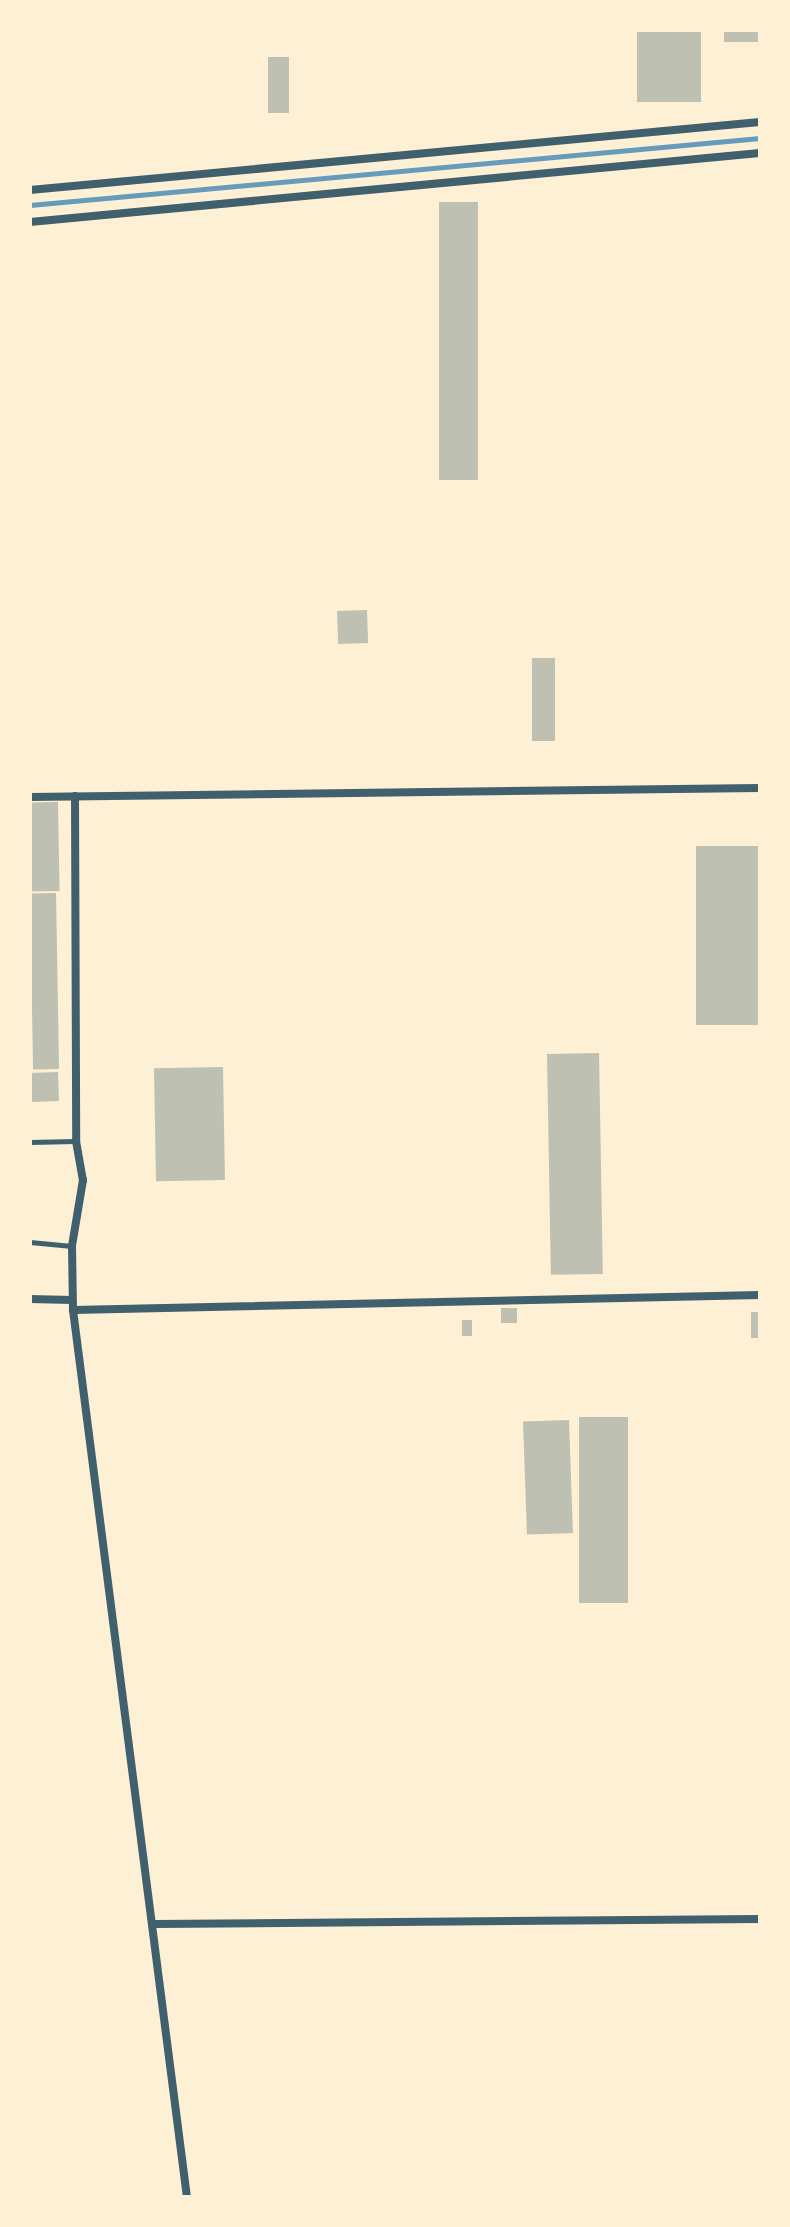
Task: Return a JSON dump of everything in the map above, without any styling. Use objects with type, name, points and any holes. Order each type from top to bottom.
[{"type":"street","points":[[30,190],[760,122]]},
{"type":"street","points":[[30,222],[760,153]]},
{"type":"street","points":[[30,797],[760,788]]},
{"type":"street","points":[[75,796],[76,1141],[83,1180],[72,1246],[73,1305],[156,1924],[187,2197]]},
{"type":"street","points":[[30,1299],[73,1305],[760,1295]]},
{"type":"street","points":[[156,1924],[760,1919]]},
{"type":"lane","points":[[30,1142],[76,1141]]},
{"type":"lane","points":[[30,1242],[72,1246]]},
{"type":"building","points":[[637,30],[701,30],[701,102],[637,102]]},
{"type":"building","points":[[724,30],[760,30],[760,42],[724,42]]},
{"type":"building","points":[[268,57],[289,57],[289,113],[268,113]]},
{"type":"building","points":[[439,202],[478,202],[478,480],[439,480]]},
{"type":"building","points":[[367,610],[368,643],[338,644],[337,611]]},
{"type":"building","points":[[532,658],[555,658],[555,741],[532,741]]},
{"type":"building","points":[[30,802],[58,802],[60,891],[32,891]]},
{"type":"building","points":[[696,846],[760,846],[760,1025],[696,1025]]},
{"type":"building","points":[[30,893],[56,893],[59,1069],[33,1069]]},
{"type":"building","points":[[599,1053],[603,1274],[551,1275],[547,1054]]},
{"type":"building","points":[[223,1067],[225,1180],[156,1181],[154,1068]]},
{"type":"building","points":[[58,1072],[59,1101],[31,1102],[30,1073]]},
{"type":"building","points":[[501,1308],[517,1308],[517,1323],[501,1323]]},
{"type":"building","points":[[751,1312],[760,1312],[760,1338],[751,1338]]},
{"type":"building","points":[[462,1320],[472,1320],[472,1336],[462,1336]]},
{"type":"building","points":[[579,1417],[628,1417],[628,1603],[579,1603]]},
{"type":"building","points":[[569,1420],[573,1533],[527,1535],[523,1422]]},
{"type":"waterway","points":[[30,205],[760,138]]}]
